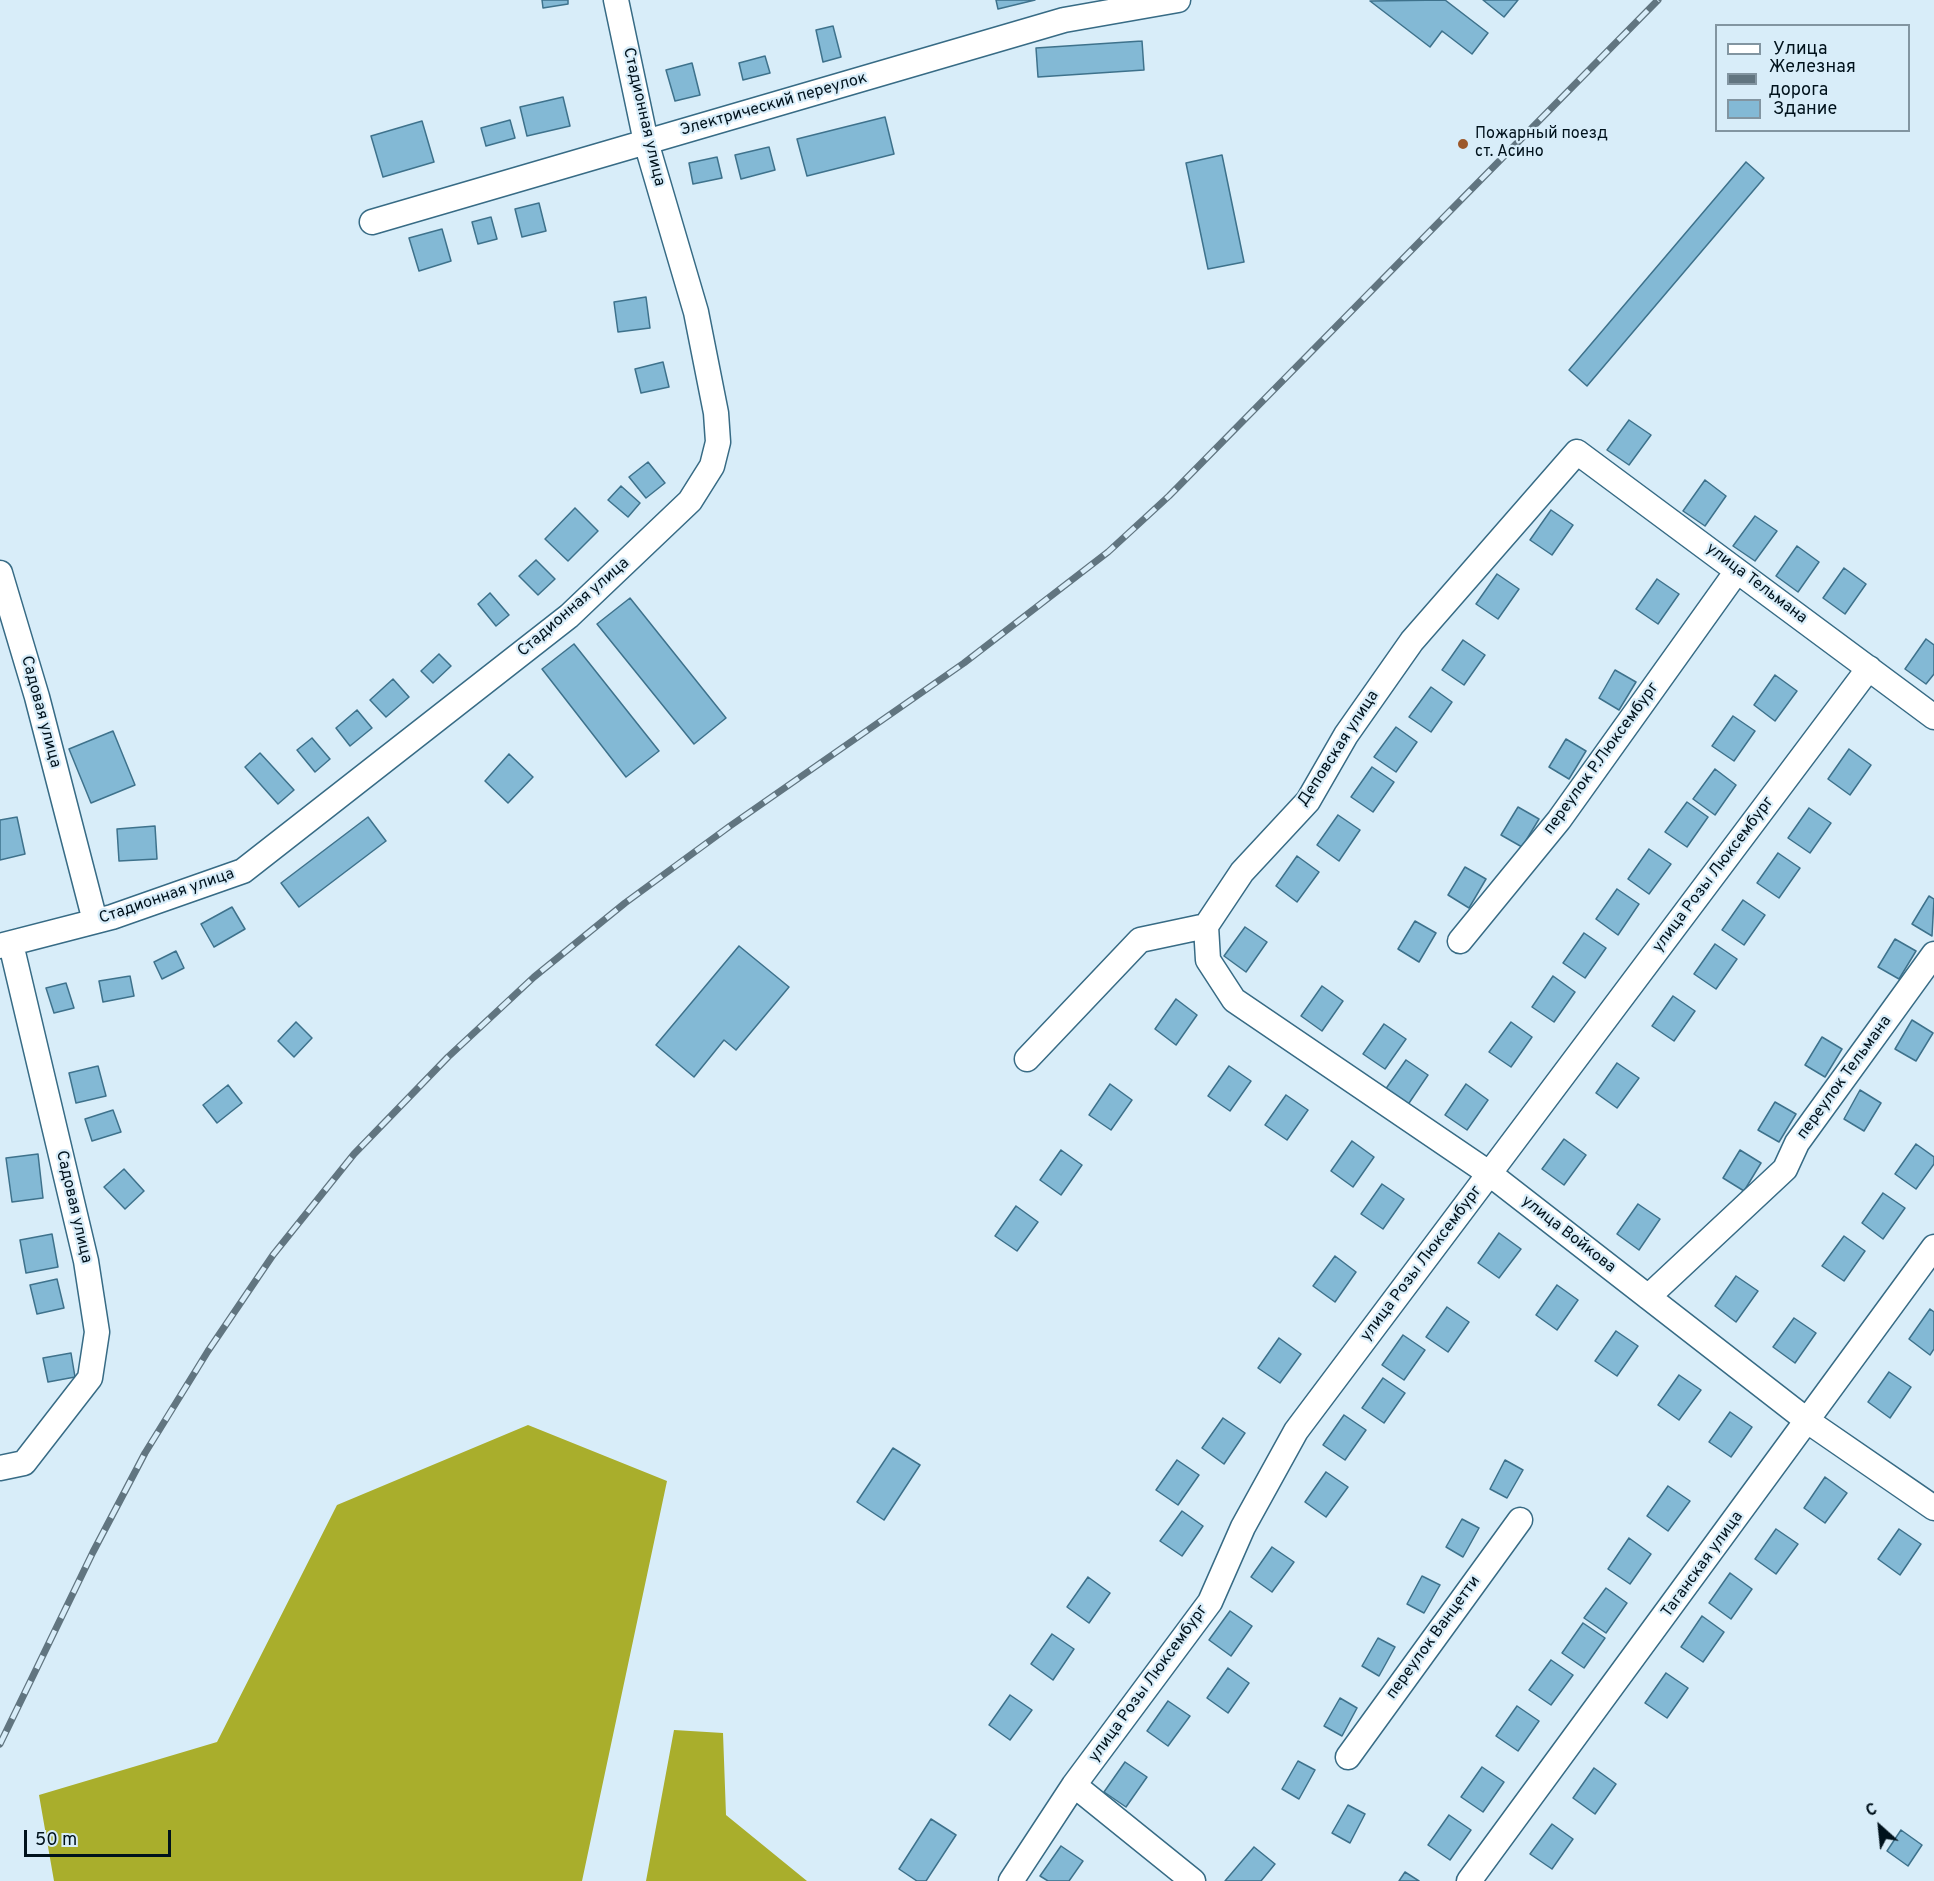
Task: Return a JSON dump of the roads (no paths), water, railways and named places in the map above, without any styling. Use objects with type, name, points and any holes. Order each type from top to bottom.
[{"type":"street","name":"Стадионная улица","points":[[5,945],[95,921],[243,871],[568,616],[690,501],[712,466],[718,442],[716,413],[696,312],[646,142],[616,0]]},
{"type":"street","name":"Электрический переулок","points":[[372,222],[646,142],[1061,10],[1178,0]]},
{"type":"street","name":"улица Тельмана","points":[[1577,452],[1934,717]]},
{"type":"street","name":"Деповская улица","points":[[1206,926],[1242,872],[1308,801],[1346,735],[1412,641],[1577,452]]},
{"type":"street","name":"переулок Р.Люксембург","points":[[1460,941],[1559,820],[1737,570]]},
{"type":"street","name":"Садовая улица","points":[[0,573],[37,697],[95,921]]},
{"type":"street","name":"улица Розы Люксембург","points":[[1011,1881],[1074,1785],[1210,1602],[1242,1527],[1296,1431],[1869,668]]},
{"type":"street","name":"улица Войкова","points":[[1206,926],[1208,960],[1234,1000],[1490,1174],[1809,1422],[1934,1508]]},
{"type":"street","points":[[1028,1059],[1140,940],[1206,926]]},
{"type":"street","name":"Садовая улица","points":[[0,1468],[24,1463],[90,1378],[97,1332],[86,1261],[5,945]]},
{"type":"street","name":"переулок Тельмана","points":[[1648,1297],[1785,1169],[1797,1143],[1934,954]]},
{"type":"street","name":"Таганская улица","points":[[1469,1881],[1809,1422],[1934,1248]]},
{"type":"street","name":"переулок Ванцетти","points":[[1348,1757],[1520,1520]]},
{"type":"street","points":[[1074,1785],[1193,1881]]},
{"type":"railway","points":[[0,1744],[93,1552],[145,1453],[208,1351],[273,1255],[354,1154],[448,1057],[534,977],[625,903],[730,826],[964,663],[1108,552],[1169,496],[1658,0]]},
{"type":"place","name":"Пожарный поезд ст. Асино","points":[[1463,144]]}]
